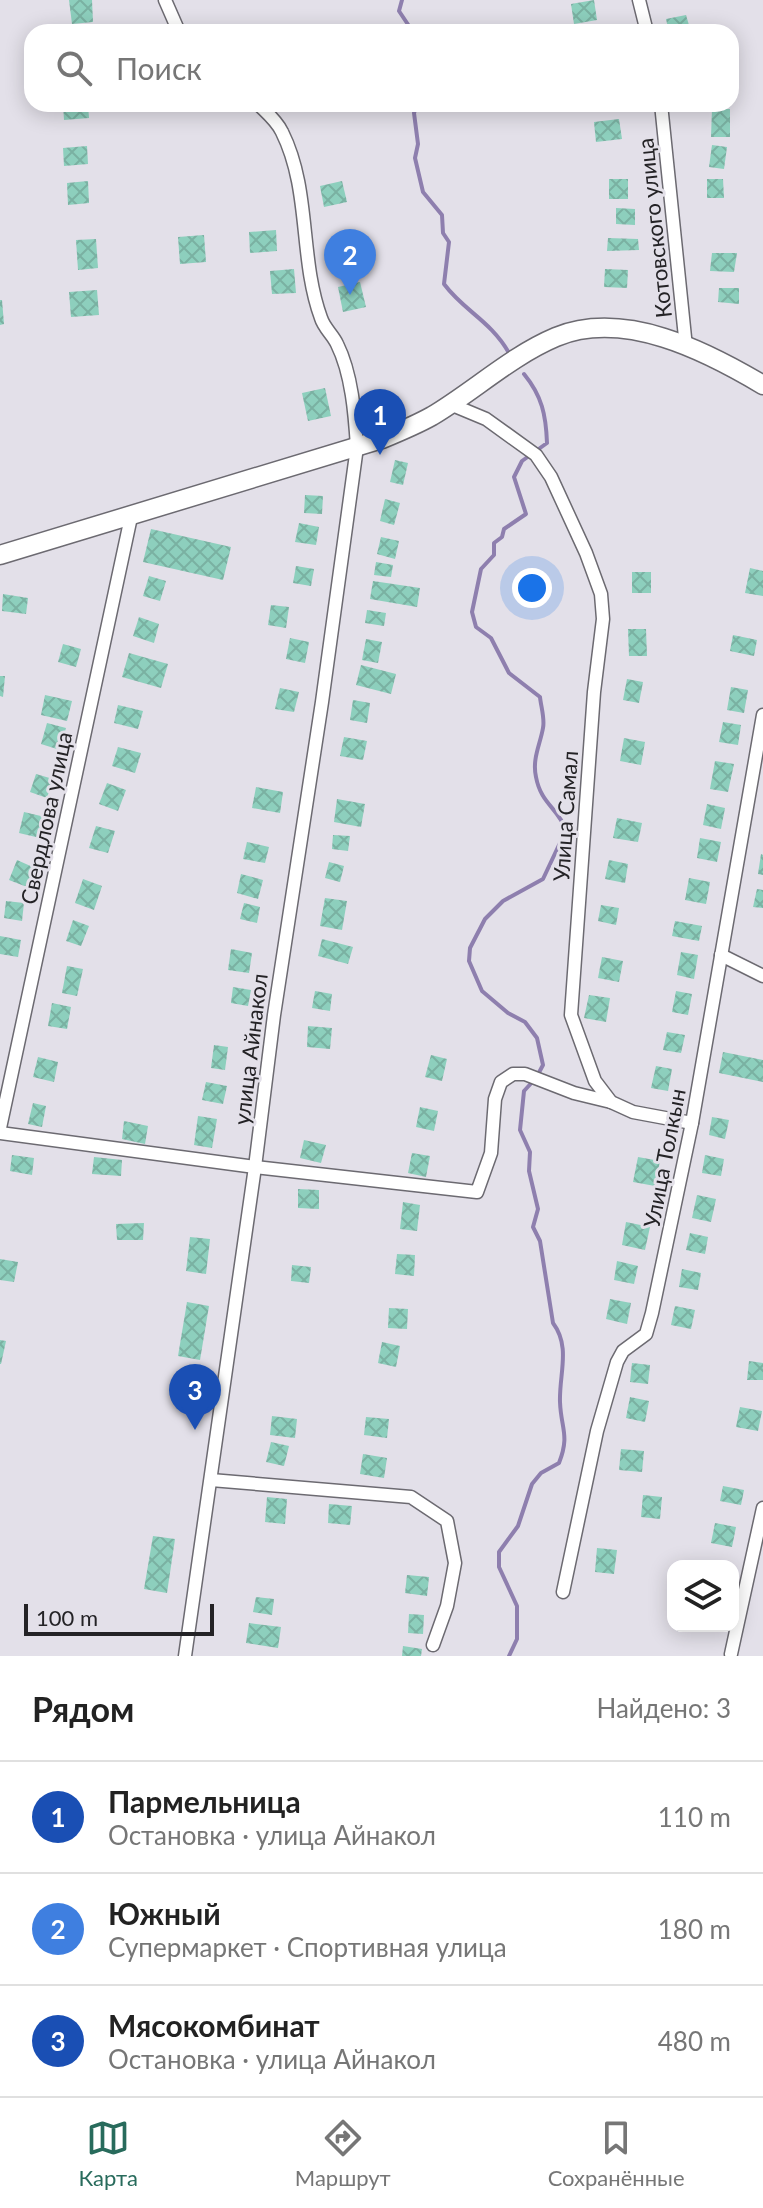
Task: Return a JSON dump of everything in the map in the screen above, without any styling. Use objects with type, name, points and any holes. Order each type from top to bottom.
[{"type":"main road","points":[[0,555],[357,447],[406,429],[450,404],[526,353],[571,332],[618,328],[647,334],[720,361],[763,385]]},
{"type":"street","points":[[165,0],[176,24]]},
{"type":"street","points":[[639,0],[645,24]]},
{"type":"street","name":"улица Айнакол","points":[[185,1656],[357,447],[356,424],[338,345],[321,321],[313,288],[299,177],[282,129],[266,112]]},
{"type":"street","name":"Котовского улица","points":[[662,112],[686,347]]},
{"type":"street","name":"Улица Самал","points":[[450,404],[486,419],[536,455],[551,477],[581,540],[601,600],[603,619],[594,692],[571,1015],[595,1081],[611,1102]]},
{"type":"street","name":"Свердлова улица","points":[[0,1130],[131,517]]},
{"type":"street","name":"Улица Толкын","points":[[563,1592],[597,1431],[617,1362],[623,1351],[646,1334],[652,1313],[692,1123],[763,715]]},
{"type":"street","points":[[721,955],[763,976]]},
{"type":"street","points":[[0,1130],[255,1167],[477,1192],[491,1153],[495,1099],[501,1082],[513,1074],[525,1074],[633,1112],[692,1123]]},
{"type":"street","points":[[211,1480],[411,1497],[447,1521],[455,1563],[447,1606],[433,1645]]},
{"type":"street","points":[[731,1654],[763,1508]]},
{"type":"building","points":[[69,0],[92,0],[93,22],[72,24]]},
{"type":"building","points":[[594,0],[597,20],[574,24],[571,4]]},
{"type":"building","points":[[686,15],[689,24],[667,24],[666,19]]},
{"type":"building","points":[[64,112],[89,112],[89,118],[64,120]]},
{"type":"building","points":[[712,112],[730,112],[730,137],[711,137]]},
{"type":"building","points":[[619,119],[622,139],[596,142],[594,122]]},
{"type":"building","points":[[712,145],[727,147],[724,169],[709,167]]},
{"type":"building","points":[[87,146],[88,164],[64,166],[63,148]]},
{"type":"building","points":[[609,179],[628,179],[628,199],[609,199]]},
{"type":"building","points":[[707,179],[723,179],[724,198],[707,198]]},
{"type":"building","points":[[88,181],[89,203],[68,205],[67,183]]},
{"type":"building","points":[[342,181],[347,202],[324,207],[320,186]]},
{"type":"building","points":[[616,208],[635,209],[635,225],[616,224]]},
{"type":"building","points":[[276,230],[277,251],[250,253],[249,232]]},
{"type":"building","points":[[204,235],[206,262],[180,264],[178,237]]},
{"type":"building","points":[[608,238],[638,239],[639,250],[607,251]]},
{"type":"building","points":[[96,239],[98,268],[78,270],[76,240]]},
{"type":"building","points":[[712,253],[737,253],[734,272],[710,271]]},
{"type":"building","points":[[294,269],[296,293],[272,294],[270,271]]},
{"type":"building","points":[[605,269],[628,270],[627,288],[604,287]]},
{"type":"building","points":[[360,282],[366,307],[343,312],[338,287]]},
{"type":"building","points":[[719,288],[739,288],[739,304],[718,302]]},
{"type":"building","points":[[97,290],[99,315],[71,317],[69,292]]},
{"type":"building","points":[[0,300],[4,324],[0,325]]},
{"type":"building","points":[[325,388],[331,416],[308,421],[302,393]]},
{"type":"building","points":[[395,460],[408,463],[403,485],[390,482]]},
{"type":"building","points":[[305,495],[323,496],[322,514],[304,513]]},
{"type":"building","points":[[385,499],[400,503],[394,525],[380,521]]},
{"type":"building","points":[[299,523],[319,527],[316,545],[295,542]]},
{"type":"building","points":[[151,529],[231,547],[223,580],[143,562]]},
{"type":"building","points":[[381,537],[399,541],[395,559],[377,554]]},
{"type":"building","points":[[376,562],[393,565],[391,577],[374,575]]},
{"type":"building","points":[[296,566],[314,569],[311,586],[293,583]]},
{"type":"building","points":[[750,568],[763,571],[763,596],[745,593]]},
{"type":"building","points":[[632,572],[651,572],[651,593],[632,593]]},
{"type":"building","points":[[149,576],[166,581],[160,601],[143,596]]},
{"type":"building","points":[[373,581],[420,588],[417,607],[370,599]]},
{"type":"building","points":[[3,594],[28,598],[26,614],[2,611]]},
{"type":"building","points":[[271,605],[289,607],[286,628],[268,625]]},
{"type":"building","points":[[367,610],[386,613],[384,626],[365,623]]},
{"type":"building","points":[[139,617],[159,624],[154,643],[133,636]]},
{"type":"building","points":[[628,629],[646,629],[647,656],[629,656]]},
{"type":"building","points":[[733,635],[757,640],[754,656],[730,651]]},
{"type":"building","points":[[290,638],[309,642],[305,663],[286,659]]},
{"type":"building","points":[[366,639],[382,642],[378,663],[362,660]]},
{"type":"building","points":[[63,644],[81,649],[76,667],[58,662]]},
{"type":"building","points":[[129,653],[168,664],[161,688],[122,677]]},
{"type":"building","points":[[361,665],[396,674],[391,694],[356,685]]},
{"type":"building","points":[[0,676],[5,676],[3,697],[0,696]]},
{"type":"building","points":[[627,679],[643,682],[639,703],[623,700]]},
{"type":"building","points":[[731,687],[748,690],[744,713],[727,710]]},
{"type":"building","points":[[280,688],[299,692],[294,712],[275,709]]},
{"type":"building","points":[[45,695],[72,701],[67,721],[41,715]]},
{"type":"building","points":[[353,700],[370,703],[367,723],[350,720]]},
{"type":"building","points":[[118,705],[143,711],[138,729],[114,723]]},
{"type":"building","points":[[723,722],[741,725],[738,745],[719,742]]},
{"type":"building","points":[[47,723],[66,728],[60,750],[41,744]]},
{"type":"building","points":[[344,737],[367,741],[363,760],[340,756]]},
{"type":"building","points":[[624,738],[645,742],[641,765],[620,761]]},
{"type":"building","points":[[118,747],[141,753],[135,773],[112,766]]},
{"type":"building","points":[[715,761],[734,764],[728,792],[710,789]]},
{"type":"building","points":[[36,774],[53,779],[47,798],[30,792]]},
{"type":"building","points":[[107,783],[126,790],[118,811],[99,804]]},
{"type":"building","points":[[256,787],[283,792],[280,813],[252,808]]},
{"type":"building","points":[[337,799],[365,804],[361,827],[334,822]]},
{"type":"building","points":[[707,804],[725,808],[721,829],[703,825]]},
{"type":"building","points":[[24,812],[45,817],[40,838],[19,833]]},
{"type":"building","points":[[617,818],[642,823],[638,842],[613,838]]},
{"type":"building","points":[[96,826],[115,831],[108,853],[89,848]]},
{"type":"building","points":[[333,835],[350,836],[348,851],[332,849]]},
{"type":"building","points":[[700,838],[721,842],[717,862],[697,858]]},
{"type":"building","points":[[247,842],[269,847],[265,863],[243,859]]},
{"type":"building","points":[[763,855],[763,875],[758,874]]},
{"type":"building","points":[[17,860],[35,868],[27,887],[9,880]]},
{"type":"building","points":[[609,860],[628,864],[625,883],[605,879]]},
{"type":"building","points":[[329,862],[344,866],[340,882],[325,878]]},
{"type":"building","points":[[241,874],[263,880],[258,899],[237,893]]},
{"type":"building","points":[[689,878],[710,882],[706,904],[685,900]]},
{"type":"building","points":[[83,879],[102,886],[94,910],[75,903]]},
{"type":"building","points":[[757,889],[763,890],[763,908],[753,907]]},
{"type":"building","points":[[325,898],[347,901],[342,930],[320,926]]},
{"type":"building","points":[[6,901],[24,903],[22,921],[4,918]]},
{"type":"building","points":[[244,903],[260,907],[257,923],[240,919]]},
{"type":"building","points":[[601,905],[619,908],[616,925],[598,921]]},
{"type":"building","points":[[73,920],[89,926],[81,946],[66,941]]},
{"type":"building","points":[[675,921],[702,926],[699,941],[672,936]]},
{"type":"building","points":[[0,936],[21,940],[18,957],[0,954]]},
{"type":"building","points":[[322,939],[353,947],[348,964],[318,956]]},
{"type":"building","points":[[231,949],[252,953],[249,973],[228,970]]},
{"type":"building","points":[[681,952],[698,955],[694,979],[677,975]]},
{"type":"building","points":[[602,957],[623,961],[619,982],[598,978]]},
{"type":"building","points":[[67,966],[83,969],[77,996],[62,993]]},
{"type":"building","points":[[233,987],[251,990],[248,1006],[231,1003]]},
{"type":"building","points":[[315,991],[332,994],[330,1011],[312,1008]]},
{"type":"building","points":[[676,991],[692,994],[688,1015],[672,1012]]},
{"type":"building","points":[[589,995],[610,998],[606,1022],[584,1018]]},
{"type":"building","points":[[52,1003],[71,1007],[67,1029],[48,1026]]},
{"type":"building","points":[[308,1026],[332,1028],[330,1049],[307,1047]]},
{"type":"building","points":[[667,1032],[685,1035],[681,1053],[663,1050]]},
{"type":"building","points":[[214,1045],[228,1047],[225,1070],[211,1068]]},
{"type":"building","points":[[723,1052],[763,1060],[763,1082],[719,1073]]},
{"type":"building","points":[[431,1055],[447,1059],[442,1081],[425,1077]]},
{"type":"building","points":[[38,1057],[58,1062],[54,1082],[33,1077]]},
{"type":"building","points":[[656,1066],[672,1069],[668,1091],[651,1088]]},
{"type":"building","points":[[206,1082],[227,1086],[223,1104],[202,1100]]},
{"type":"building","points":[[33,1103],[46,1106],[42,1127],[28,1124]]},
{"type":"building","points":[[420,1107],[438,1111],[434,1131],[416,1127]]},
{"type":"building","points":[[198,1116],[217,1119],[212,1148],[194,1145]]},
{"type":"building","points":[[712,1117],[729,1120],[725,1139],[709,1135]]},
{"type":"building","points":[[124,1121],[148,1126],[145,1144],[122,1139]]},
{"type":"building","points":[[304,1140],[326,1145],[321,1163],[300,1158]]},
{"type":"building","points":[[412,1153],[430,1156],[426,1177],[408,1173]]},
{"type":"building","points":[[12,1155],[34,1158],[32,1175],[10,1171]]},
{"type":"building","points":[[705,1155],[724,1159],[721,1176],[702,1173]]},
{"type":"building","points":[[94,1157],[122,1160],[121,1176],[92,1174]]},
{"type":"building","points":[[638,1157],[660,1161],[655,1186],[633,1182]]},
{"type":"building","points":[[298,1189],[319,1190],[319,1209],[298,1208]]},
{"type":"building","points":[[697,1195],[716,1199],[711,1222],[692,1218]]},
{"type":"building","points":[[403,1202],[420,1205],[417,1231],[400,1229]]},
{"type":"building","points":[[626,1222],[650,1227],[645,1250],[622,1245]]},
{"type":"building","points":[[144,1223],[143,1240],[117,1240],[116,1224]]},
{"type":"building","points":[[690,1233],[708,1237],[705,1254],[686,1250]]},
{"type":"building","points":[[190,1237],[210,1239],[206,1274],[186,1271]]},
{"type":"building","points":[[397,1254],[415,1255],[414,1276],[395,1274]]},
{"type":"building","points":[[0,1259],[18,1262],[14,1282],[0,1280]]},
{"type":"building","points":[[617,1261],[638,1266],[634,1284],[614,1280]]},
{"type":"building","points":[[292,1265],[311,1267],[309,1283],[291,1281]]},
{"type":"building","points":[[682,1269],[701,1273],[698,1290],[679,1287]]},
{"type":"building","points":[[610,1299],[631,1303],[627,1324],[606,1319]]},
{"type":"building","points":[[187,1302],[209,1306],[200,1360],[178,1356]]},
{"type":"building","points":[[675,1306],[695,1310],[691,1329],[671,1325]]},
{"type":"building","points":[[389,1308],[408,1309],[407,1329],[388,1328]]},
{"type":"building","points":[[0,1340],[6,1341],[1,1364],[0,1364]]},
{"type":"building","points":[[382,1342],[400,1346],[396,1367],[378,1363]]},
{"type":"building","points":[[749,1361],[763,1363],[763,1380],[747,1380]]},
{"type":"building","points":[[632,1363],[650,1365],[648,1384],[630,1382]]},
{"type":"building","points":[[630,1397],[649,1401],[645,1422],[626,1418]]},
{"type":"building","points":[[740,1407],[762,1411],[758,1431],[736,1427]]},
{"type":"building","points":[[272,1416],[297,1419],[295,1438],[270,1435]]},
{"type":"building","points":[[366,1417],[389,1419],[387,1438],[364,1435]]},
{"type":"building","points":[[271,1442],[289,1446],[284,1466],[266,1462]]},
{"type":"building","points":[[621,1449],[644,1451],[642,1472],[619,1470]]},
{"type":"building","points":[[363,1454],[387,1458],[384,1478],[360,1474]]},
{"type":"building","points":[[723,1486],[744,1490],[741,1505],[720,1501]]},
{"type":"building","points":[[643,1495],[662,1497],[660,1519],[641,1517]]},
{"type":"building","points":[[267,1497],[287,1499],[285,1524],[265,1522]]},
{"type":"building","points":[[329,1504],[352,1506],[350,1525],[328,1523]]},
{"type":"building","points":[[715,1523],[736,1527],[732,1547],[711,1543]]},
{"type":"building","points":[[153,1536],[175,1539],[167,1593],[144,1589]]},
{"type":"building","points":[[597,1548],[617,1550],[614,1574],[595,1572]]},
{"type":"building","points":[[407,1575],[429,1577],[427,1596],[405,1593]]},
{"type":"building","points":[[256,1597],[274,1599],[272,1615],[253,1612]]},
{"type":"building","points":[[409,1614],[424,1615],[423,1634],[408,1633]]},
{"type":"building","points":[[249,1623],[281,1627],[278,1648],[246,1643]]},
{"type":"building","points":[[403,1646],[422,1649],[421,1656],[402,1656]]},
{"type":"waterway","points":[[402,0],[399,11],[408,24]]},
{"type":"waterway","points":[[414,112],[418,144],[415,158],[423,192],[442,215],[443,233],[449,242],[444,284],[494,333],[509,353]]},
{"type":"waterway","points":[[509,1656],[517,1639],[517,1606],[499,1567],[499,1552],[518,1526],[532,1484],[541,1473],[559,1463],[564,1439],[560,1402],[562,1342],[553,1323],[540,1241],[533,1227],[538,1209],[529,1171],[530,1152],[520,1130],[524,1091],[543,1065],[537,1038],[525,1022],[508,1013],[482,991],[469,961],[470,948],[485,919],[503,901],[543,879],[566,830],[542,794],[536,777],[536,758],[543,724],[540,697],[509,673],[491,638],[476,627],[472,612],[481,569],[494,555],[494,543],[502,537],[504,529],[526,514],[514,477],[522,461],[547,443],[542,406],[524,374]]},
{"type":"place","name":"Южный","points":[[350,295]]},
{"type":"place","name":"Пармельница","points":[[380,455]]},
{"type":"place","name":"Мясокомбинат","points":[[195,1430]]}]
